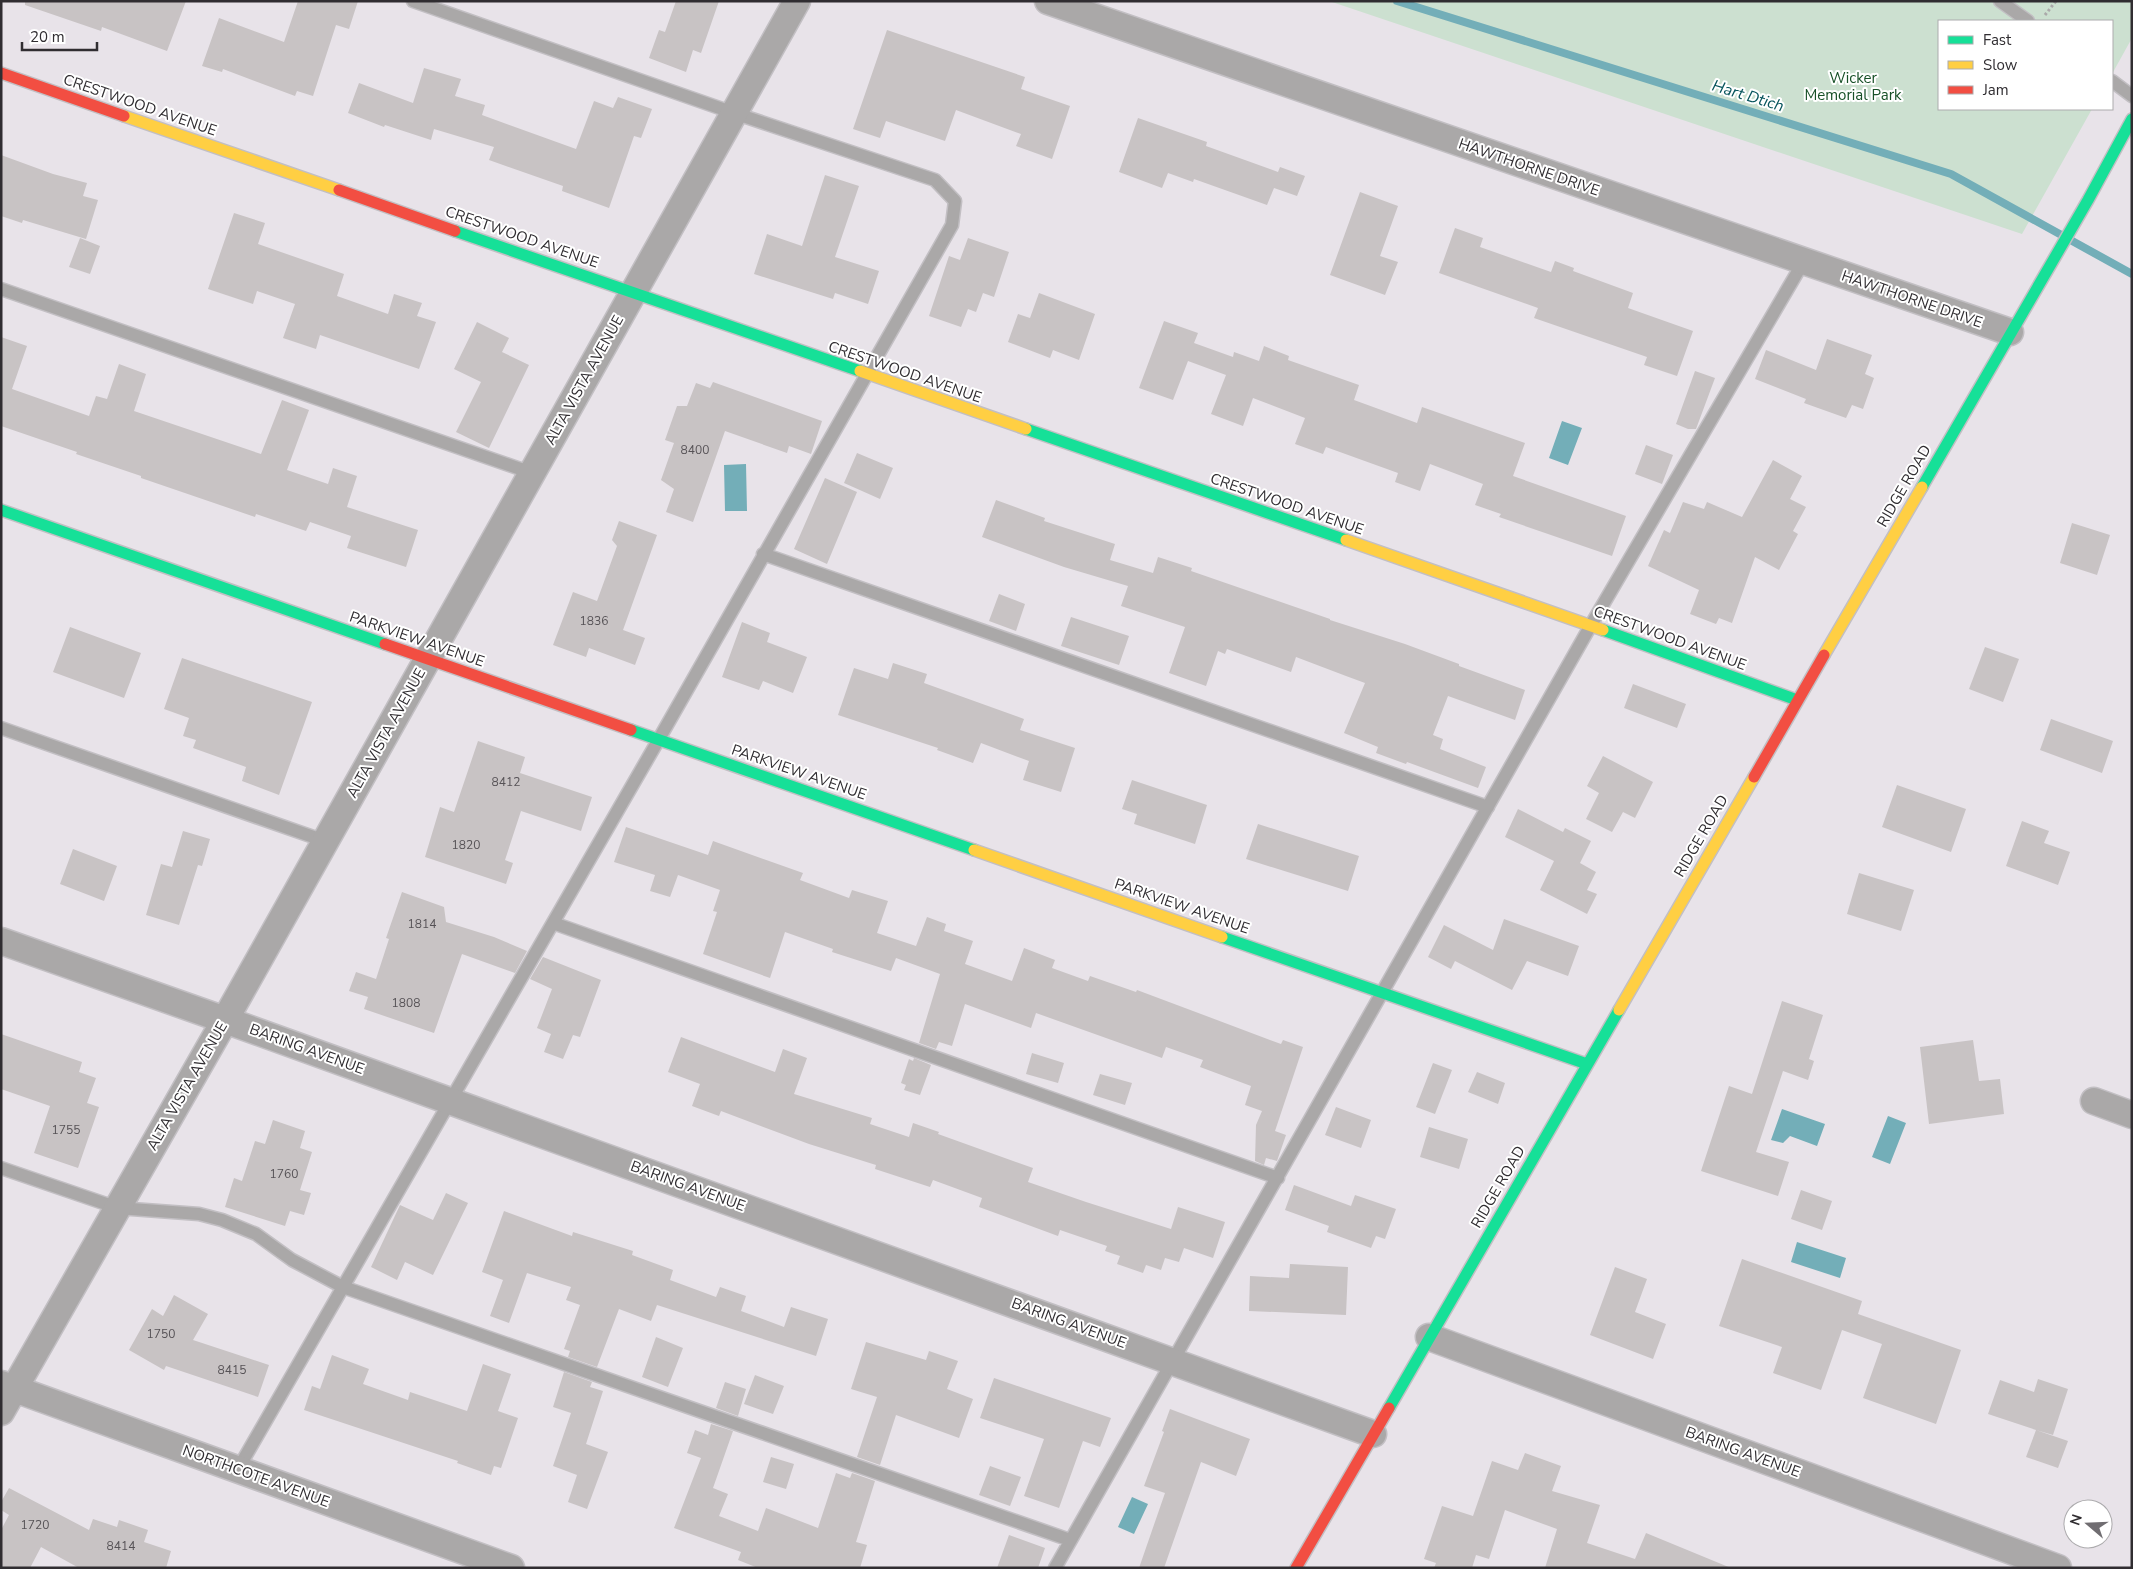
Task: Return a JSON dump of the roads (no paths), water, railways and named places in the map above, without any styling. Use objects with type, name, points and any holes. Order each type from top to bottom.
[{"type":"street","name":"ALTA VISTA AVENUE","points":[[1,1412],[8,1386],[118,1208],[797,1]]},
{"type":"street","name":"HAWTHORNE DRIVE","points":[[1048,1],[2010,332]]},
{"type":"street","name":"CRESTWOOD AVENUE","points":[[1,73],[634,292],[1798,700]]},
{"type":"street","name":"RIDGE ROAD","points":[[1296,1568],[2088,200],[2132,119]]},
{"type":"street","name":"PARKVIEW AVENUE","points":[[1,510],[1587,1064]]},
{"type":"street","name":"BARING AVENUE","points":[[1,941],[451,1101],[1373,1434]]},
{"type":"street","points":[[2094,1101],[2132,1114]]},
{"type":"street","name":"BARING AVENUE","points":[[1429,1337],[2058,1568]]},
{"type":"street","name":"NORTHCOTE AVENUE","points":[[8,1386],[511,1568]]},
{"type":"lane","points":[[238,1469],[659,739],[865,374],[952,225],[955,201],[935,180],[734,113],[413,1]]},
{"type":"lane","points":[[2000,1],[2027,20]]},
{"type":"lane","points":[[2113,82],[2132,96]]},
{"type":"lane","points":[[1055,1568],[1591,626],[1804,262]]},
{"type":"lane","points":[[1,290],[532,473]]},
{"type":"lane","points":[[763,554],[1488,807]]},
{"type":"lane","points":[[1,728],[325,841]]},
{"type":"lane","points":[[553,923],[1278,1178]]},
{"type":"lane","points":[[1,1168],[118,1208],[199,1214],[222,1220],[256,1234],[292,1260],[343,1287],[1070,1540]]},
{"type":"water","points":[[1562,421],[1582,428],[1568,465],[1549,458]]},
{"type":"water","points":[[746,464],[747,511],[725,511],[724,465]]},
{"type":"water","points":[[1782,1109],[1825,1124],[1817,1146],[1790,1136],[1783,1143],[1771,1140]]},
{"type":"water","points":[[1888,1116],[1906,1123],[1890,1164],[1872,1157]]},
{"type":"water","points":[[1797,1242],[1846,1258],[1840,1278],[1791,1262]]},
{"type":"water","points":[[1132,1497],[1148,1504],[1134,1534],[1118,1527]]},
{"type":"waterway","name":"Hart Dtich","points":[[1397,1],[1951,174],[2132,274]]},
{"type":"park label","name":"Wicker Memorial Park","points":[[1853,86]]}]
